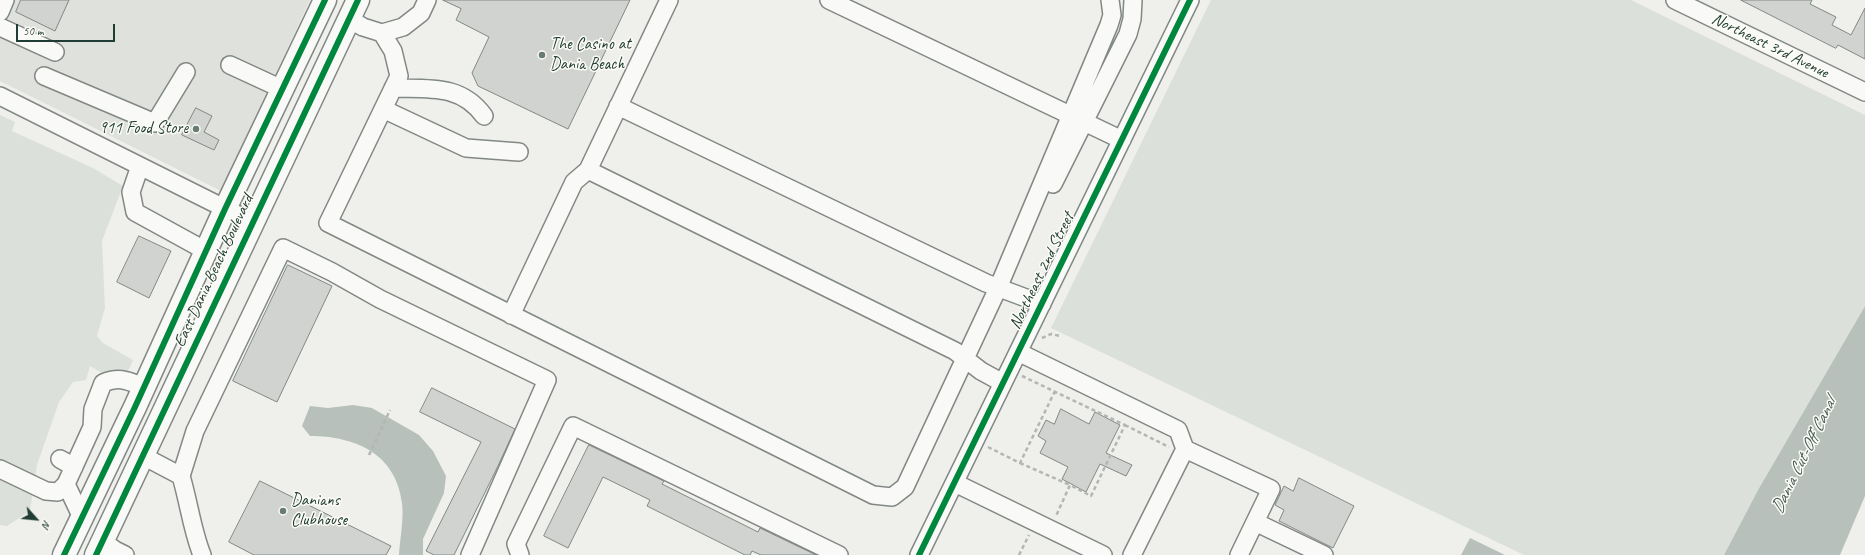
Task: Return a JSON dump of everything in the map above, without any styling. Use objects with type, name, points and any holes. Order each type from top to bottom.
[{"type":"main road","name":"East Dania Beach Boulevard","points":[[64,555],[135,407],[225,209],[325,0]]},
{"type":"main road","name":"East Dania Beach Boulevard","points":[[99,548],[252,222],[350,6]]},
{"type":"main road","points":[[99,548],[96,515],[135,407]]},
{"type":"street","points":[[0,12],[5,0]]},
{"type":"street","points":[[350,6],[363,27],[382,33],[403,27],[421,13],[427,0]]},
{"type":"street","points":[[511,315],[574,182],[588,170],[669,0]]},
{"type":"street","points":[[829,0],[1122,140]]},
{"type":"street","points":[[1077,119],[1112,15],[1110,0]]},
{"type":"street","points":[[382,33],[393,51],[399,76],[328,224],[873,495],[892,497],[905,487],[1077,119],[1128,34],[1132,19],[1133,0]]},
{"type":"street","name":"Northeast 3rd Avenue","points":[[1675,0],[1865,92]]},
{"type":"street","name":"Northeast 2nd Street","points":[[920,555],[1003,383],[1024,355],[1042,304],[1122,140],[1184,2]]},
{"type":"street","points":[[0,27],[55,52]]},
{"type":"street","points":[[230,65],[282,89]]},
{"type":"street","points":[[44,76],[155,123],[186,72]]},
{"type":"street","points":[[393,88],[446,90],[468,98],[484,116]]},
{"type":"street","points":[[0,96],[252,222]]},
{"type":"street","points":[[618,106],[998,288],[1042,304]]},
{"type":"street","points":[[383,109],[466,148],[519,152]]},
{"type":"street","points":[[140,166],[131,192],[134,212],[206,251]]},
{"type":"street","points":[[588,170],[955,351],[980,371],[1003,383]]},
{"type":"street","points":[[202,555],[194,535],[189,504],[181,476],[195,430],[283,248],[332,272],[380,299],[547,380],[470,555]]},
{"type":"street","points":[[1024,355],[1178,430],[1185,449],[1271,489],[1239,555]]},
{"type":"street","points":[[82,518],[66,484],[67,463],[92,427],[93,409],[103,383],[114,378],[144,386]]},
{"type":"street","points":[[520,555],[516,544],[573,426],[839,555]]},
{"type":"street","points":[[1132,555],[1185,449]]},
{"type":"street","points":[[143,456],[181,476]]},
{"type":"street","points":[[0,469],[46,492],[58,492],[66,484]]},
{"type":"street","points":[[954,483],[1103,555]]},
{"type":"street","points":[[1255,522],[1324,555]]},
{"type":"street","points":[[99,548],[115,550],[125,555]]},
{"type":"path","points":[[990,439],[987,446],[1091,496],[1125,425],[1021,376],[1024,355],[1039,339],[1047,335],[1060,336]]},
{"type":"path","points":[[1020,463],[1055,391]]},
{"type":"path","points":[[369,455],[390,410]]},
{"type":"path","points":[[1038,427],[1042,428]]},
{"type":"path","points":[[1055,518],[1070,486]]},
{"type":"shaded area","points":[[0,0],[310,0],[221,191],[0,81]]},
{"type":"shaded area","points":[[1211,0],[1631,0],[1865,115],[1865,306],[1758,490],[1724,555],[1524,555],[1051,328]]},
{"type":"shaded area","points":[[0,115],[15,122],[12,131],[93,168],[123,186],[102,241],[105,308],[97,336],[103,343],[133,360],[122,385],[90,366],[86,380],[73,382],[59,402],[37,465],[30,511],[7,526],[0,525]]},
{"type":"water","name":"Dania Cut-Off Canal","points":[[1865,306],[1865,496],[1840,555],[1724,555],[1758,490]]},
{"type":"water","points":[[353,405],[372,408],[419,435],[433,451],[446,476],[444,493],[423,539],[423,555],[399,555],[402,503],[398,486],[391,471],[382,460],[357,444],[342,439],[310,436],[302,426],[310,406],[328,408]]},
{"type":"water","points":[[1470,538],[1505,555],[1461,555]]},
{"type":"building","points":[[21,0],[69,0],[55,31],[16,12]]},
{"type":"building","name":"The Casino at Dania Beach","points":[[443,0],[630,0],[568,129],[478,86],[472,73],[489,37],[456,20],[461,9]]},
{"type":"building","points":[[1741,0],[1812,0],[1810,4],[1836,17],[1832,25],[1851,35],[1865,8],[1865,59],[1838,45],[1836,48]]},
{"type":"building","points":[[196,108],[212,116],[204,132],[219,140],[214,150],[182,135]]},
{"type":"building","points":[[139,236],[171,251],[149,298],[117,282]]},
{"type":"building","points":[[288,265],[332,286],[277,402],[233,381]]},
{"type":"building","points":[[432,388],[515,429],[454,555],[434,555],[426,551],[481,442],[420,412]]},
{"type":"building","points":[[1061,409],[1089,424],[1095,412],[1120,425],[1106,453],[1132,465],[1126,476],[1100,464],[1086,492],[1062,479],[1068,467],[1040,453],[1046,441],[1038,436],[1046,420],[1054,424]]},
{"type":"building","points":[[589,445],[664,481],[662,484],[758,532],[760,528],[816,555],[761,555],[752,551],[750,555],[745,555],[647,506],[650,500],[603,477],[568,548],[544,536]]},
{"type":"building","points":[[1299,478],[1354,506],[1333,548],[1279,521],[1284,510],[1275,505],[1284,486],[1293,491]]},
{"type":"building","name":"Danians Clubhouse","points":[[260,481],[391,546],[386,555],[254,555],[229,542]]},
{"type":"cycle path","points":[[64,555],[135,407],[225,209],[325,0]]},
{"type":"cycle path","points":[[96,555],[358,0]]},
{"type":"cycle path","points":[[919,555],[1190,0]]},
{"type":"place","name":"The Casino at Dania Beach","points":[[542,55]]},
{"type":"place","name":"911 Food Store","points":[[196,129]]},
{"type":"place","name":"Danians Clubhouse","points":[[283,511]]}]
